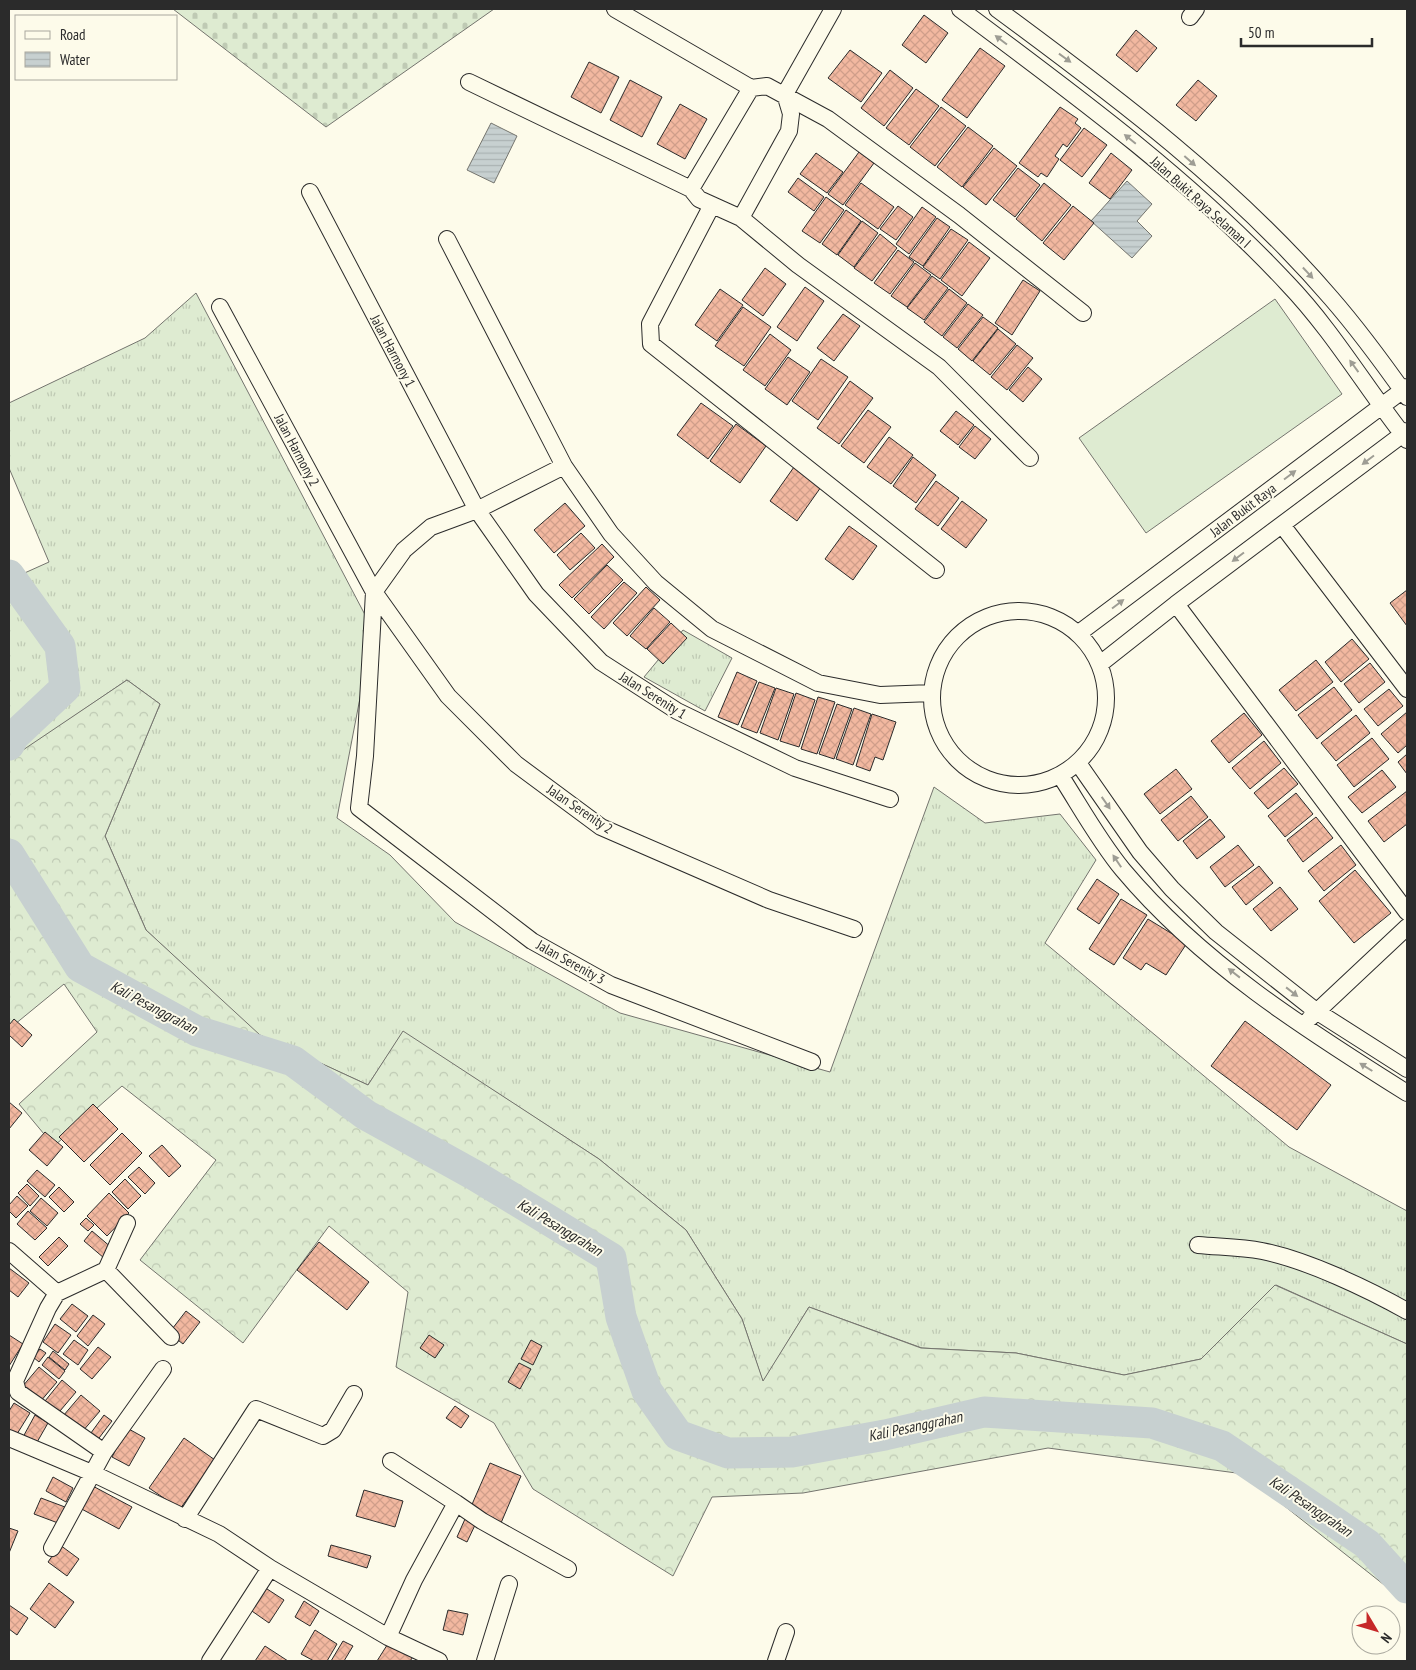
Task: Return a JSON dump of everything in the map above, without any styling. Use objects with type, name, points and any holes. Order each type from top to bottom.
[{"type":"street","points":[[615,9],[751,88],[767,86],[785,94],[828,119],[951,209],[1083,313]]},
{"type":"street","points":[[741,218],[789,131],[791,114],[785,94],[833,9]]},
{"type":"street","name":"Jalan Bukit Raya Selaman I","points":[[960,9],[1111,124],[1208,206],[1288,284],[1314,313],[1382,406],[1406,435]]},
{"type":"street","name":"Jalan Bukit Raya Selaman I","points":[[997,9],[1125,105],[1252,215],[1331,298],[1406,391]]},
{"type":"street","points":[[469,82],[691,189],[699,199],[741,218],[798,265],[939,367],[1030,458]]},
{"type":"street","points":[[691,189],[751,88]]},
{"type":"street","points":[[1111,124],[1125,105]]},
{"type":"street","name":"Jalan Harmony 1","points":[[310,192],[476,510]]},
{"type":"street","points":[[712,205],[650,324],[651,344],[936,570]]},
{"type":"street","points":[[447,239],[564,466],[611,534],[656,583],[712,629],[818,683],[880,695],[932,693]]},
{"type":"street","name":"Jalan Harmony 2","points":[[220,307],[374,592]]},
{"type":"street","name":"Jalan Bukit Raya","points":[[1079,633],[1382,406],[1406,391]]},
{"type":"street","points":[[1100,664],[1176,604],[1406,435]]},
{"type":"street","points":[[374,592],[404,550],[431,527],[476,510],[564,466]]},
{"type":"street","name":"Jalan Serenity 1","points":[[476,510],[536,594],[601,662],[677,712],[795,768],[890,799]]},
{"type":"street","points":[[1282,525],[1407,689]]},
{"type":"street","name":"Jalan Serenity 3","points":[[374,592],[365,756],[359,808],[532,941],[611,985],[812,1062]]},
{"type":"street","name":"Jalan Serenity 2","points":[[374,592],[448,696],[516,764],[601,827],[769,900],[854,929]]},
{"type":"street","points":[[1176,604],[1407,912]]},
{"type":"street","points":[[1024,610],[1054,617],[1079,633],[1092,647],[1100,664],[1107,690],[1105,717],[1095,742],[1078,763],[1060,775],[1032,784],[1004,784],[976,774],[954,756],[941,737],[933,716],[932,693],[938,667],[951,644],[970,625],[994,614],[1024,610]]},
{"type":"street","points":[[1078,763],[1140,852],[1172,889],[1216,932],[1316,1011],[1407,1069]]},
{"type":"street","points":[[1060,775],[1121,868],[1155,906],[1201,948],[1302,1026],[1407,1093]]},
{"type":"street","points":[[1302,1026],[1407,927]]},
{"type":"street","points":[[104,1452],[18,1392],[15,1387],[15,1381],[48,1308],[57,1293],[106,1270],[127,1223]]},
{"type":"street","points":[[1198,1244],[1263,1252],[1309,1266],[1387,1300],[1407,1311]]},
{"type":"street","points":[[9,1251],[57,1293]]},
{"type":"street","points":[[106,1270],[171,1337]]},
{"type":"street","points":[[52,1548],[104,1452],[162,1369]]},
{"type":"street","points":[[185,1519],[256,1409],[323,1436],[333,1430],[354,1394]]},
{"type":"street","points":[[9,1438],[92,1473],[219,1534],[270,1568],[388,1637],[439,1661]]},
{"type":"street","points":[[391,1461],[482,1521],[568,1570]]},
{"type":"street","points":[[388,1637],[414,1580],[456,1503]]},
{"type":"street","points":[[215,1660],[270,1568]]},
{"type":"street","points":[[485,1661],[509,1584]]},
{"type":"street","points":[[776,1661],[786,1632]]},
{"type":"green space","points":[[173,9],[494,9],[326,127]]},
{"type":"green space","points":[[196,293],[373,630],[337,818],[390,855],[455,922],[620,1013],[830,1072],[934,787],[985,823],[1060,814],[1096,860],[1045,943],[1289,1147],[1407,1211],[1407,1344],[1276,1285],[1201,1359],[1124,1375],[1016,1353],[922,1348],[809,1307],[763,1382],[742,1319],[686,1230],[599,1159],[403,1032],[368,1085],[259,1035],[146,930],[105,836],[160,704],[127,680],[17,755],[9,739],[9,580],[49,562],[9,468],[9,403],[145,338]]},
{"type":"green space","points":[[1275,299],[1342,394],[1146,533],[1079,438]]},
{"type":"green space","points":[[683,630],[732,658],[705,711],[644,677]]},
{"type":"green space","points":[[127,680],[160,704],[105,836],[146,930],[260,1035],[368,1085],[403,1031],[599,1159],[686,1230],[742,1319],[763,1381],[809,1307],[921,1348],[1016,1353],[1124,1375],[1201,1359],[1275,1285],[1407,1344],[1407,1603],[1244,1474],[1048,1448],[803,1493],[712,1497],[673,1576],[533,1489],[494,1423],[396,1367],[408,1292],[329,1226],[243,1343],[140,1260],[216,1160],[122,1086],[54,1146],[19,1104],[97,1032],[64,984],[9,1029],[9,739],[17,754]]},
{"type":"water","points":[[491,123],[517,136],[494,183],[467,170]]},
{"type":"water","points":[[1127,181],[1152,204],[1137,221],[1152,236],[1132,258],[1091,221]]},
{"type":"building","points":[[924,15],[948,33],[926,63],[902,45]]},
{"type":"building","points":[[1136,30],[1157,48],[1137,72],[1116,55]]},
{"type":"building","points":[[980,48],[1005,66],[967,118],[942,100]]},
{"type":"building","points":[[850,50],[882,73],[861,102],[828,78]]},
{"type":"building","points":[[589,62],[619,77],[601,113],[571,97]]},
{"type":"building","points":[[890,70],[913,88],[884,126],[861,108]]},
{"type":"building","points":[[630,80],[662,97],[642,137],[610,120]]},
{"type":"building","points":[[1198,80],[1217,96],[1196,121],[1176,105]]},
{"type":"building","points":[[916,89],[939,106],[909,145],[886,128]]},
{"type":"building","points":[[680,104],[707,119],[685,159],[657,144]]},
{"type":"building","points":[[941,107],[966,126],[935,166],[910,147]]},
{"type":"building","points":[[1060,107],[1078,119],[1075,123],[1081,128],[1067,147],[1063,144],[1055,156],[1059,159],[1047,177],[1041,173],[1038,177],[1019,163]]},
{"type":"building","points":[[968,127],[993,146],[962,187],[937,167]]},
{"type":"building","points":[[1084,128],[1107,145],[1082,177],[1060,160]]},
{"type":"building","points":[[994,148],[1017,166],[986,205],[963,187]]},
{"type":"building","points":[[859,152],[874,163],[843,205],[828,194]]},
{"type":"building","points":[[816,153],[843,172],[827,193],[800,174]]},
{"type":"building","points":[[1111,153],[1132,170],[1110,199],[1089,183]]},
{"type":"building","points":[[1018,168],[1040,185],[1015,217],[993,200]]},
{"type":"building","points":[[798,178],[824,197],[814,211],[788,192]]},
{"type":"building","points":[[861,183],[894,207],[878,229],[845,205]]},
{"type":"building","points":[[1044,183],[1071,205],[1042,241],[1016,219]]},
{"type":"building","points":[[826,197],[844,210],[820,243],[802,231]]},
{"type":"building","points":[[898,206],[913,217],[896,240],[880,229]]},
{"type":"building","points":[[1073,206],[1094,223],[1064,260],[1043,243]]},
{"type":"building","points":[[922,207],[936,217],[909,254],[896,244]]},
{"type":"building","points":[[846,210],[861,221],[837,255],[822,244]]},
{"type":"building","points":[[937,218],[950,227],[923,266],[909,257]]},
{"type":"building","points":[[862,221],[878,233],[854,267],[838,255]]},
{"type":"building","points":[[951,229],[968,240],[940,279],[923,267]]},
{"type":"building","points":[[880,234],[897,248],[872,281],[854,268]]},
{"type":"building","points":[[969,242],[990,258],[962,296],[941,280]]},
{"type":"building","points":[[898,250],[914,262],[890,294],[874,283]]},
{"type":"building","points":[[915,263],[931,275],[907,307],[891,296]]},
{"type":"building","points":[[765,268],[786,284],[763,316],[742,300]]},
{"type":"building","points":[[932,276],[948,288],[924,320],[907,308]]},
{"type":"building","points":[[1023,280],[1040,291],[1012,335],[995,323]]},
{"type":"building","points":[[805,287],[824,301],[797,341],[777,327]]},
{"type":"building","points":[[720,289],[743,305],[717,341],[695,325]]},
{"type":"building","points":[[949,289],[967,303],[942,336],[924,322]]},
{"type":"building","points":[[968,304],[983,315],[957,348],[943,337]]},
{"type":"building","points":[[743,307],[771,327],[744,366],[715,346]]},
{"type":"building","points":[[843,314],[860,326],[834,361],[817,348]]},
{"type":"building","points":[[983,317],[998,328],[972,361],[958,349]]},
{"type":"building","points":[[998,329],[1016,344],[990,375],[973,361]]},
{"type":"building","points":[[770,334],[791,350],[765,386],[743,370]]},
{"type":"building","points":[[1017,345],[1033,358],[1007,390],[991,377]]},
{"type":"building","points":[[788,357],[810,372],[787,405],[765,389]]},
{"type":"building","points":[[821,359],[848,377],[818,420],[792,401]]},
{"type":"building","points":[[1028,367],[1042,379],[1023,402],[1009,390]]},
{"type":"building","points":[[850,381],[873,398],[839,444],[817,428]]},
{"type":"building","points":[[701,403],[733,426],[708,459],[677,435]]},
{"type":"building","points":[[868,410],[891,427],[864,463],[841,446]]},
{"type":"building","points":[[956,411],[974,425],[958,445],[940,431]]},
{"type":"building","points":[[736,424],[766,446],[740,483],[710,461]]},
{"type":"building","points":[[975,426],[991,439],[975,459],[959,447]]},
{"type":"building","points":[[889,437],[913,455],[891,484],[867,467]]},
{"type":"building","points":[[913,457],[936,475],[916,503],[893,486]]},
{"type":"building","points":[[794,467],[821,487],[797,521],[770,501]]},
{"type":"building","points":[[936,481],[959,498],[938,526],[915,509]]},
{"type":"building","points":[[962,501],[987,520],[966,548],[941,529]]},
{"type":"building","points":[[565,503],[585,526],[554,553],[534,530]]},
{"type":"building","points":[[849,526],[877,546],[853,580],[825,559]]},
{"type":"building","points":[[581,533],[595,548],[570,570],[557,555]]},
{"type":"building","points":[[602,544],[614,557],[572,598],[559,585]]},
{"type":"building","points":[[607,565],[623,580],[589,614],[574,599]]},
{"type":"building","points":[[624,582],[637,593],[604,629],[591,617]]},
{"type":"building","points":[[646,587],[660,600],[627,636],[613,623]]},
{"type":"building","points":[[1407,590],[1407,626],[1390,603]]},
{"type":"building","points":[[654,608],[670,622],[646,649],[630,636]]},
{"type":"building","points":[[671,623],[687,638],[663,664],[647,649]]},
{"type":"building","points":[[1352,639],[1369,659],[1341,682],[1325,662]]},
{"type":"building","points":[[1316,660],[1333,682],[1296,711],[1279,690]]},
{"type":"building","points":[[1370,663],[1385,682],[1359,703],[1344,684]]},
{"type":"building","points":[[737,672],[757,681],[738,725],[718,717]]},
{"type":"building","points":[[759,682],[775,688],[757,733],[741,727]]},
{"type":"building","points":[[1334,687],[1352,710],[1317,739],[1298,715]]},
{"type":"building","points":[[776,688],[794,694],[778,740],[760,733]]},
{"type":"building","points":[[1389,689],[1403,706],[1378,726],[1364,709]]},
{"type":"building","points":[[796,693],[815,700],[799,747],[780,741]]},
{"type":"building","points":[[818,697],[835,702],[817,754],[801,749]]},
{"type":"building","points":[[837,704],[852,709],[834,759],[819,754]]},
{"type":"building","points":[[854,708],[871,714],[853,765],[836,759]]},
{"type":"building","points":[[1407,712],[1407,745],[1398,753],[1381,734]]},
{"type":"building","points":[[1244,713],[1262,735],[1229,763],[1211,741]]},
{"type":"building","points":[[872,714],[896,722],[883,760],[875,757],[870,771],[856,766]]},
{"type":"building","points":[[1356,715],[1370,733],[1336,761],[1321,743]]},
{"type":"building","points":[[1372,738],[1389,759],[1354,787],[1337,765]]},
{"type":"building","points":[[1264,741],[1281,763],[1250,789],[1232,768]]},
{"type":"building","points":[[1407,754],[1407,774],[1398,762]]},
{"type":"building","points":[[1284,768],[1298,784],[1268,809],[1254,793]]},
{"type":"building","points":[[1176,769],[1192,789],[1160,814],[1144,794]]},
{"type":"building","points":[[1382,770],[1396,787],[1362,813],[1348,797]]},
{"type":"building","points":[[1407,791],[1407,824],[1384,842],[1368,821]]},
{"type":"building","points":[[1296,793],[1313,814],[1285,837],[1268,816]]},
{"type":"building","points":[[1191,796],[1208,817],[1178,841],[1161,820]]},
{"type":"building","points":[[1316,817],[1333,838],[1303,862],[1287,840]]},
{"type":"building","points":[[1210,819],[1225,837],[1197,859],[1183,841]]},
{"type":"building","points":[[1238,845],[1254,865],[1225,887],[1210,867]]},
{"type":"building","points":[[1341,845],[1356,865],[1324,891],[1308,871]]},
{"type":"building","points":[[1259,866],[1273,883],[1246,905],[1232,887]]},
{"type":"building","points":[[1355,870],[1391,913],[1354,943],[1319,901]]},
{"type":"building","points":[[1097,879],[1119,894],[1099,924],[1077,909]]},
{"type":"building","points":[[1280,887],[1298,909],[1271,931],[1253,909]]},
{"type":"building","points":[[1121,899],[1147,915],[1114,965],[1089,949]]},
{"type":"building","points":[[1148,919],[1187,943],[1166,975],[1146,963],[1141,970],[1123,958]]},
{"type":"building","points":[[14,1019],[32,1035],[22,1047],[9,1035],[9,1025]]},
{"type":"building","points":[[1245,1021],[1331,1085],[1297,1130],[1211,1066]]},
{"type":"building","points":[[9,1102],[22,1113],[9,1129]]},
{"type":"building","points":[[93,1104],[118,1129],[84,1162],[59,1137]]},
{"type":"building","points":[[45,1132],[63,1147],[47,1166],[29,1150]]},
{"type":"building","points":[[122,1133],[142,1153],[110,1185],[90,1165]]},
{"type":"building","points":[[162,1145],[181,1166],[169,1177],[149,1156]]},
{"type":"building","points":[[139,1167],[155,1183],[145,1194],[128,1177]]},
{"type":"building","points":[[37,1170],[55,1185],[45,1197],[27,1181]]},
{"type":"building","points":[[125,1179],[141,1196],[128,1209],[112,1192]]},
{"type":"building","points":[[27,1184],[39,1196],[30,1206],[18,1193]]},
{"type":"building","points":[[59,1187],[74,1202],[64,1212],[49,1197]]},
{"type":"building","points":[[109,1193],[129,1213],[107,1236],[87,1216]]},
{"type":"building","points":[[17,1196],[28,1206],[16,1218],[9,1211],[9,1205]]},
{"type":"building","points":[[41,1198],[58,1213],[47,1226],[30,1211]]},
{"type":"building","points":[[28,1211],[47,1228],[35,1240],[17,1224]]},
{"type":"building","points":[[86,1218],[94,1225],[88,1231],[80,1224]]},
{"type":"building","points":[[92,1231],[112,1248],[104,1258],[84,1241]]},
{"type":"building","points":[[59,1237],[68,1246],[48,1266],[39,1257]]},
{"type":"building","points":[[319,1242],[369,1282],[347,1310],[297,1270]]},
{"type":"building","points":[[9,1268],[29,1283],[18,1297],[9,1290]]},
{"type":"building","points":[[72,1304],[88,1316],[76,1332],[60,1319]]},
{"type":"building","points":[[186,1311],[200,1322],[183,1344],[169,1333]]},
{"type":"building","points":[[93,1315],[105,1324],[88,1346],[77,1336]]},
{"type":"building","points":[[55,1324],[71,1335],[58,1353],[43,1342]]},
{"type":"building","points":[[9,1335],[23,1344],[9,1366]]},
{"type":"building","points":[[429,1335],[444,1345],[435,1358],[420,1348]]},
{"type":"building","points":[[74,1340],[88,1350],[78,1365],[63,1354]]},
{"type":"building","points":[[531,1340],[542,1346],[533,1365],[521,1359]]},
{"type":"building","points":[[98,1347],[111,1357],[92,1379],[80,1369]]},
{"type":"building","points":[[40,1349],[46,1353],[39,1362],[33,1357]]},
{"type":"building","points":[[53,1351],[69,1364],[65,1370],[49,1357]]},
{"type":"building","points":[[48,1357],[65,1371],[59,1379],[42,1365]]},
{"type":"building","points":[[519,1363],[531,1369],[520,1389],[508,1382]]},
{"type":"building","points":[[39,1367],[57,1382],[40,1402],[22,1387]]},
{"type":"building","points":[[62,1380],[76,1392],[55,1417],[41,1406]]},
{"type":"building","points":[[81,1395],[100,1411],[82,1432],[63,1416]]},
{"type":"building","points":[[14,1403],[30,1413],[17,1434],[9,1429],[9,1411]]},
{"type":"building","points":[[455,1406],[469,1416],[461,1428],[446,1418]]},
{"type":"building","points":[[35,1415],[48,1423],[36,1444],[23,1437]]},
{"type":"building","points":[[104,1415],[112,1421],[96,1442],[88,1437]]},
{"type":"building","points":[[127,1428],[145,1438],[129,1466],[112,1457]]},
{"type":"building","points":[[184,1438],[215,1460],[180,1509],[149,1488]]},
{"type":"building","points":[[490,1463],[521,1476],[501,1523],[470,1509]]},
{"type":"building","points":[[53,1477],[73,1488],[66,1502],[46,1491]]},
{"type":"building","points":[[89,1484],[132,1507],[119,1529],[76,1506]]},
{"type":"building","points":[[364,1490],[403,1501],[395,1527],[356,1516]]},
{"type":"building","points":[[41,1498],[65,1507],[58,1523],[34,1514]]},
{"type":"building","points":[[465,1519],[476,1523],[467,1542],[457,1537]]},
{"type":"building","points":[[9,1528],[18,1531],[9,1553]]},
{"type":"building","points":[[60,1545],[79,1559],[67,1576],[48,1562]]},
{"type":"building","points":[[331,1545],[371,1556],[367,1568],[328,1556]]},
{"type":"building","points":[[49,1583],[74,1602],[55,1628],[30,1609]]},
{"type":"building","points":[[264,1587],[284,1600],[269,1623],[249,1609]]},
{"type":"building","points":[[304,1601],[319,1611],[310,1626],[295,1617]]},
{"type":"building","points":[[9,1605],[28,1618],[17,1635],[9,1629]]},
{"type":"building","points":[[448,1610],[468,1614],[463,1635],[443,1630]]},
{"type":"building","points":[[315,1630],[337,1644],[327,1661],[314,1661],[301,1654]]},
{"type":"building","points":[[343,1641],[353,1646],[344,1661],[331,1661]]},
{"type":"building","points":[[389,1642],[413,1657],[410,1661],[377,1661]]},
{"type":"building","points":[[265,1646],[288,1661],[255,1661]]},
{"type":"waterway","name":"Kali Pesanggrahan","points":[[9,575],[60,646],[65,688],[14,736],[9,745]]},
{"type":"waterway","name":"Kali Pesanggrahan","points":[[9,854],[80,967],[197,1031],[293,1061],[366,1115],[476,1176],[611,1258],[621,1317],[647,1391],[678,1435],[728,1453],[792,1452],[885,1435],[984,1412],[1152,1423],[1222,1446],[1367,1544],[1407,1588]]}]
